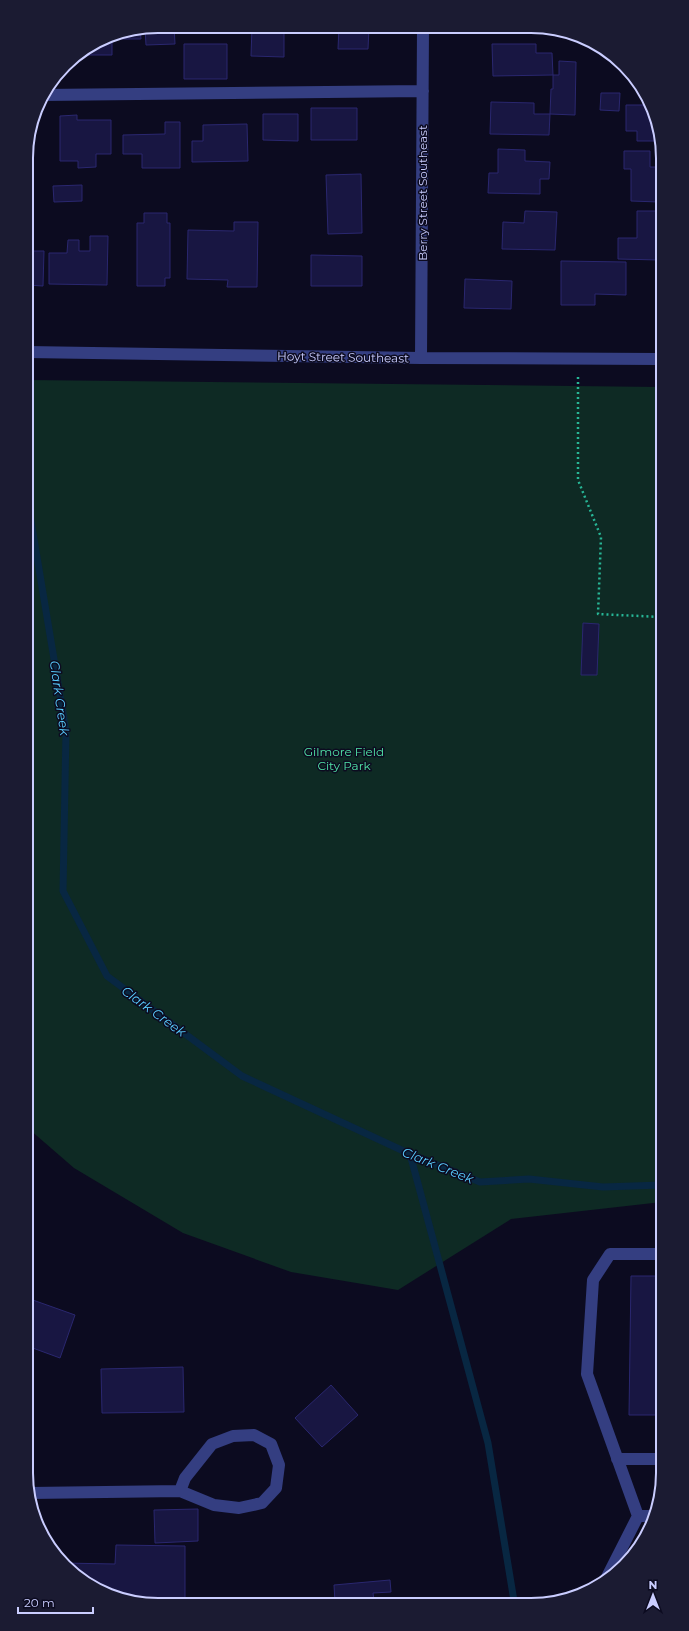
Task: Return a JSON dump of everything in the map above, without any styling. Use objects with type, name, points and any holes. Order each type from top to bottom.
[{"type":"street","name":"Berry Street Southeast","points":[[421,358],[423,33]]},
{"type":"street","points":[[50,95],[423,91]]},
{"type":"street","name":"Hoyt Street Southeast","points":[[33,352],[421,358],[656,359]]},
{"type":"street","points":[[611,1569],[638,1516],[588,1374],[593,1280],[610,1254],[656,1254]]},
{"type":"street","points":[[35,1493],[180,1492],[214,1505],[239,1508],[262,1503],[276,1488],[279,1465],[271,1444],[254,1436],[233,1436],[212,1444],[185,1478],[180,1492]]},
{"type":"street","points":[[617,1459],[656,1459]]},
{"type":"street","points":[[638,1516],[648,1516]]},
{"type":"path","points":[[578,359],[578,480],[601,537],[598,614],[656,617]]},
{"type":"green space","name":"Gilmore Field City Park","points":[[33,380],[656,387],[656,1203],[511,1219],[398,1290],[291,1272],[183,1233],[74,1168],[33,1132]]},
{"type":"building","points":[[174,33],[175,44],[146,45],[145,34]]},
{"type":"building","points":[[252,33],[284,33],[284,57],[251,56]]},
{"type":"building","points":[[339,33],[369,33],[368,49],[338,49]]},
{"type":"building","points":[[141,34],[141,39],[122,39],[125,37]]},
{"type":"building","points":[[112,42],[112,55],[87,55]]},
{"type":"building","points":[[184,44],[227,44],[227,79],[184,79]]},
{"type":"building","points":[[492,44],[536,44],[536,53],[552,53],[553,75],[493,76]]},
{"type":"building","points":[[559,61],[576,62],[575,115],[550,114],[553,75],[559,75]]},
{"type":"building","points":[[601,93],[620,93],[619,111],[600,110]]},
{"type":"building","points":[[491,102],[534,103],[534,114],[550,114],[549,135],[490,134]]},
{"type":"building","points":[[626,105],[644,105],[652,125],[655,141],[637,141],[637,131],[626,131]]},
{"type":"building","points":[[311,108],[357,108],[357,140],[311,140]]},
{"type":"building","points":[[263,114],[298,114],[298,141],[263,140]]},
{"type":"building","points":[[77,115],[77,120],[111,120],[111,154],[96,154],[96,167],[78,168],[78,161],[60,161],[60,116]]},
{"type":"building","points":[[165,122],[180,122],[180,168],[142,168],[142,154],[123,154],[123,135],[165,134]]},
{"type":"building","points":[[247,124],[248,161],[192,162],[192,141],[203,141],[203,125]]},
{"type":"building","points":[[498,149],[525,150],[525,161],[550,162],[549,179],[540,179],[540,194],[488,193],[489,173],[498,173]]},
{"type":"building","points":[[624,151],[650,151],[650,167],[656,167],[656,202],[631,201],[631,169],[624,169]]},
{"type":"building","points":[[361,174],[362,233],[328,234],[326,175]]},
{"type":"building","points":[[82,185],[82,201],[54,202],[53,186]]},
{"type":"building","points":[[525,211],[557,212],[555,250],[502,249],[503,222],[524,223]]},
{"type":"building","points":[[637,211],[656,211],[656,260],[618,259],[618,238],[637,238]]},
{"type":"building","points":[[144,213],[167,213],[167,223],[170,223],[170,278],[165,278],[165,286],[137,286],[137,223],[144,223]]},
{"type":"building","points":[[234,222],[258,222],[257,287],[227,287],[228,280],[187,279],[188,230],[234,231]]},
{"type":"building","points":[[90,236],[108,236],[107,285],[49,284],[49,253],[67,253],[68,240],[79,240],[79,251],[90,251]]},
{"type":"building","points":[[33,251],[44,251],[43,286],[33,285]]},
{"type":"building","points":[[311,255],[362,256],[362,286],[311,286]]},
{"type":"building","points":[[561,261],[626,262],[626,295],[595,294],[595,305],[561,305]]},
{"type":"building","points":[[465,279],[512,281],[511,309],[464,308]]},
{"type":"building","points":[[583,623],[599,624],[597,675],[581,675]]},
{"type":"building","points":[[631,1276],[656,1276],[656,1415],[629,1415]]},
{"type":"building","points":[[33,1300],[75,1315],[60,1358],[33,1348]]},
{"type":"building","points":[[183,1367],[184,1412],[102,1413],[101,1369]]},
{"type":"building","points":[[331,1385],[358,1415],[322,1447],[295,1418]]},
{"type":"building","points":[[198,1509],[198,1541],[155,1543],[154,1510]]},
{"type":"building","points":[[116,1545],[185,1546],[185,1598],[133,1596],[102,1585],[88,1577],[71,1563],[115,1564]]},
{"type":"building","points":[[390,1580],[391,1592],[373,1593],[374,1598],[335,1598],[334,1585]]},
{"type":"waterway","name":"Clark Creek","points":[[33,533],[66,731],[63,891],[107,976],[242,1076],[410,1154],[480,1182],[529,1179],[603,1187],[656,1185]]},
{"type":"waterway","points":[[410,1154],[488,1443],[514,1598]]}]
